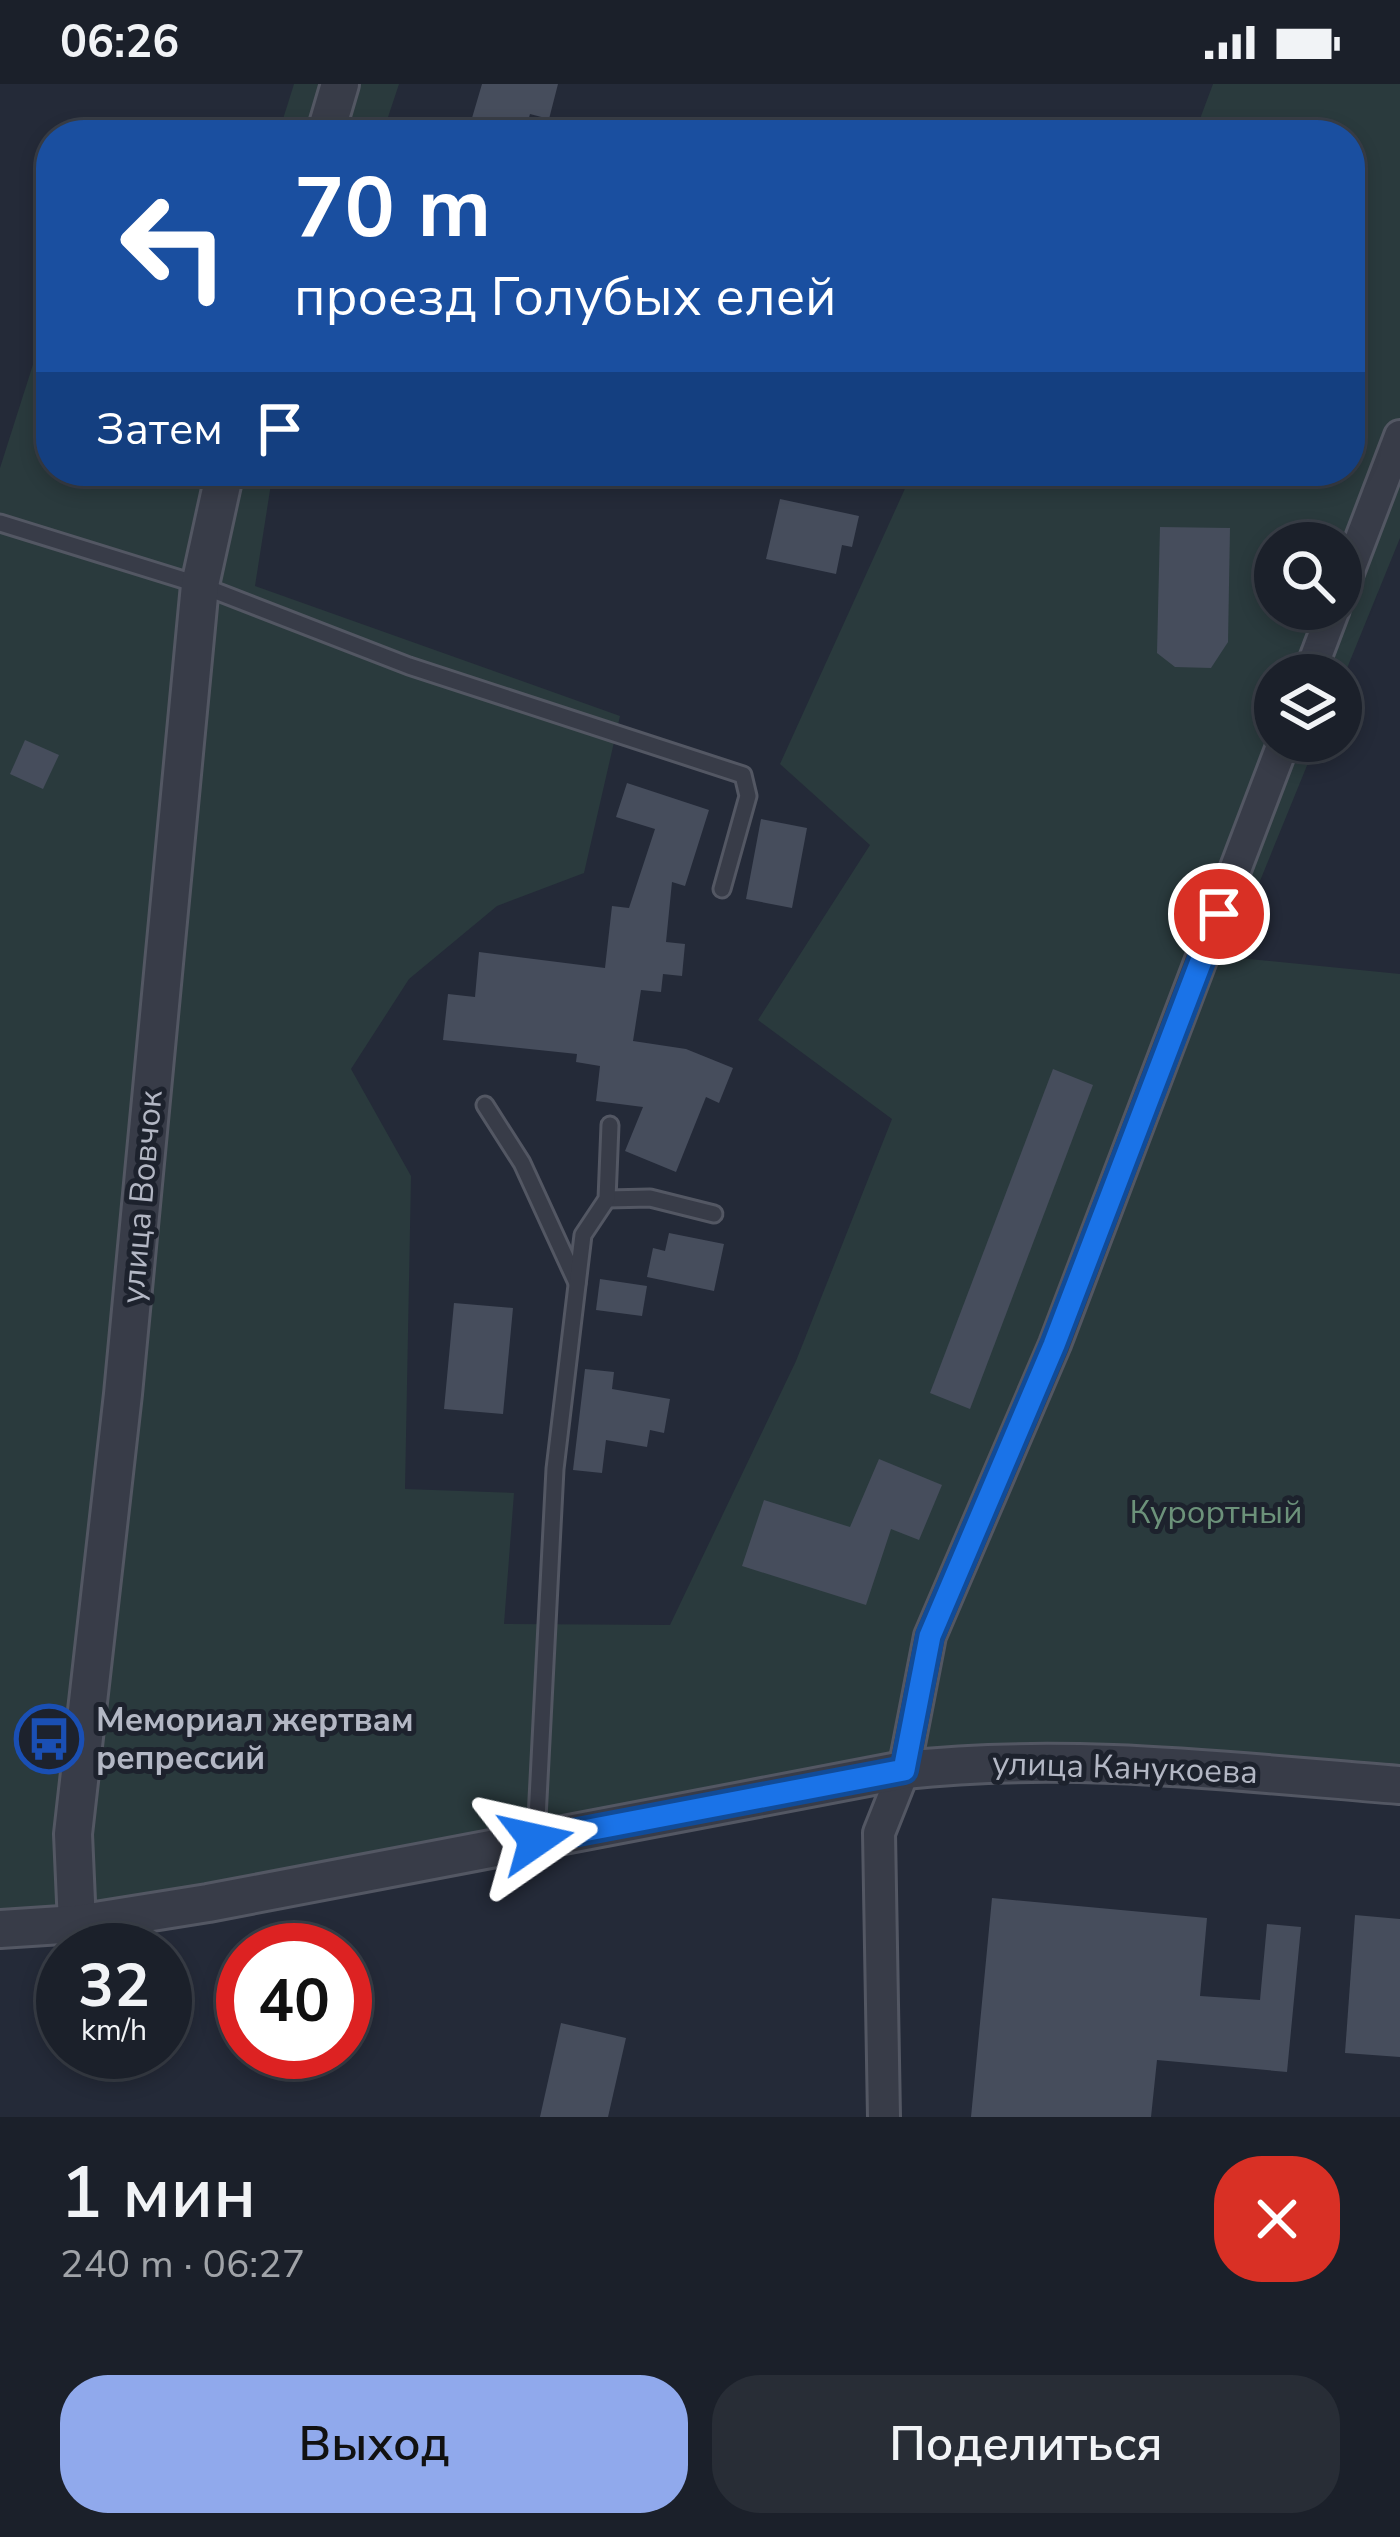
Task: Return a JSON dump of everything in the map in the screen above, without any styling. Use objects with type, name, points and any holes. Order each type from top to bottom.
[{"type":"street","points":[[329,120],[340,84]]},
{"type":"street","points":[[1362,536],[1400,436]]},
{"type":"street","name":"улица Вовчок","points":[[77,1923],[73,1834],[123,1394],[200,585],[222,486]]},
{"type":"street","points":[[884,2117],[879,1833],[904,1770],[930,1636],[1054,1345],[1276,762]]},
{"type":"street","name":"улица Канукоева","points":[[82,1923],[904,1770],[997,1760],[1073,1760],[1400,1785]]},
{"type":"street","name":"улица Канукоева","points":[[0,1929],[36,1927]]},
{"type":"lane","points":[[0,523],[200,585],[410,666],[743,775],[748,796],[722,890]]},
{"type":"lane","points":[[485,1105],[522,1163],[577,1283]]},
{"type":"lane","points":[[536,1840],[555,1469],[583,1235],[607,1199],[610,1125]]},
{"type":"lane","points":[[607,1199],[650,1198],[714,1214]]},
{"type":"green space","points":[[294,84],[399,84],[387,120],[283,120]]},
{"type":"green space","name":"Курортный","points":[[1213,84],[1400,84],[1400,538],[1353,654],[1254,654],[1254,762],[1308,762],[1229,957],[1400,974],[1400,1785],[1073,1760],[0,1929],[0,468],[36,355],[36,486],[271,486],[255,586],[620,716],[584,873],[497,906],[409,979],[351,1069],[411,1176],[405,1489],[514,1493],[504,1624],[670,1625],[796,1361],[892,1119],[758,1020],[870,845],[780,764],[906,486],[1365,486],[1365,120],[1200,120]]},
{"type":"building","points":[[482,84],[558,84],[549,119],[530,114],[528,120],[471,120]]},
{"type":"building","points":[[780,499],[859,516],[852,547],[842,545],[836,574],[766,559]]},
{"type":"building","points":[[1160,527],[1230,528],[1228,642],[1211,668],[1175,667],[1157,653]]},
{"type":"building","points":[[25,740],[59,755],[43,789],[10,774]]},
{"type":"building","points":[[627,783],[709,810],[685,886],[672,882],[666,942],[685,944],[682,976],[663,974],[661,992],[641,990],[633,1041],[686,1049],[733,1068],[719,1103],[706,1097],[676,1172],[625,1151],[643,1107],[596,1101],[600,1066],[576,1062],[577,1054],[443,1040],[448,994],[475,997],[479,952],[605,968],[612,906],[629,908],[655,829],[616,817]]},
{"type":"building","points":[[761,819],[807,828],[792,908],[746,899]]},
{"type":"building","points":[[1053,1069],[1093,1085],[970,1409],[930,1393]]},
{"type":"building","points":[[669,1233],[724,1244],[714,1291],[647,1277],[653,1248],[665,1251]]},
{"type":"building","points":[[600,1279],[647,1286],[642,1316],[596,1310]]},
{"type":"building","points":[[454,1303],[513,1308],[503,1414],[444,1409]]},
{"type":"building","points":[[585,1369],[614,1372],[612,1389],[670,1399],[664,1433],[650,1430],[647,1447],[606,1440],[602,1473],[573,1470]]},
{"type":"building","points":[[879,1459],[942,1485],[919,1540],[891,1529],[866,1605],[742,1566],[764,1500],[850,1527]]},
{"type":"building","points":[[992,1898],[1207,1918],[1200,1996],[1260,2000],[1267,1924],[1301,1927],[1287,2072],[1157,2060],[1151,2117],[971,2117]]},
{"type":"building","points":[[1355,1915],[1400,1919],[1400,2057],[1345,2053]]},
{"type":"building","points":[[561,2023],[626,2038],[608,2117],[540,2117]]},
{"type":"place","name":"Мемориал жертвам репрессий","points":[[49,1739]]},
{"type":"route","points":[[536,1840],[904,1770],[930,1636],[1054,1345],[1219,914]]}]
